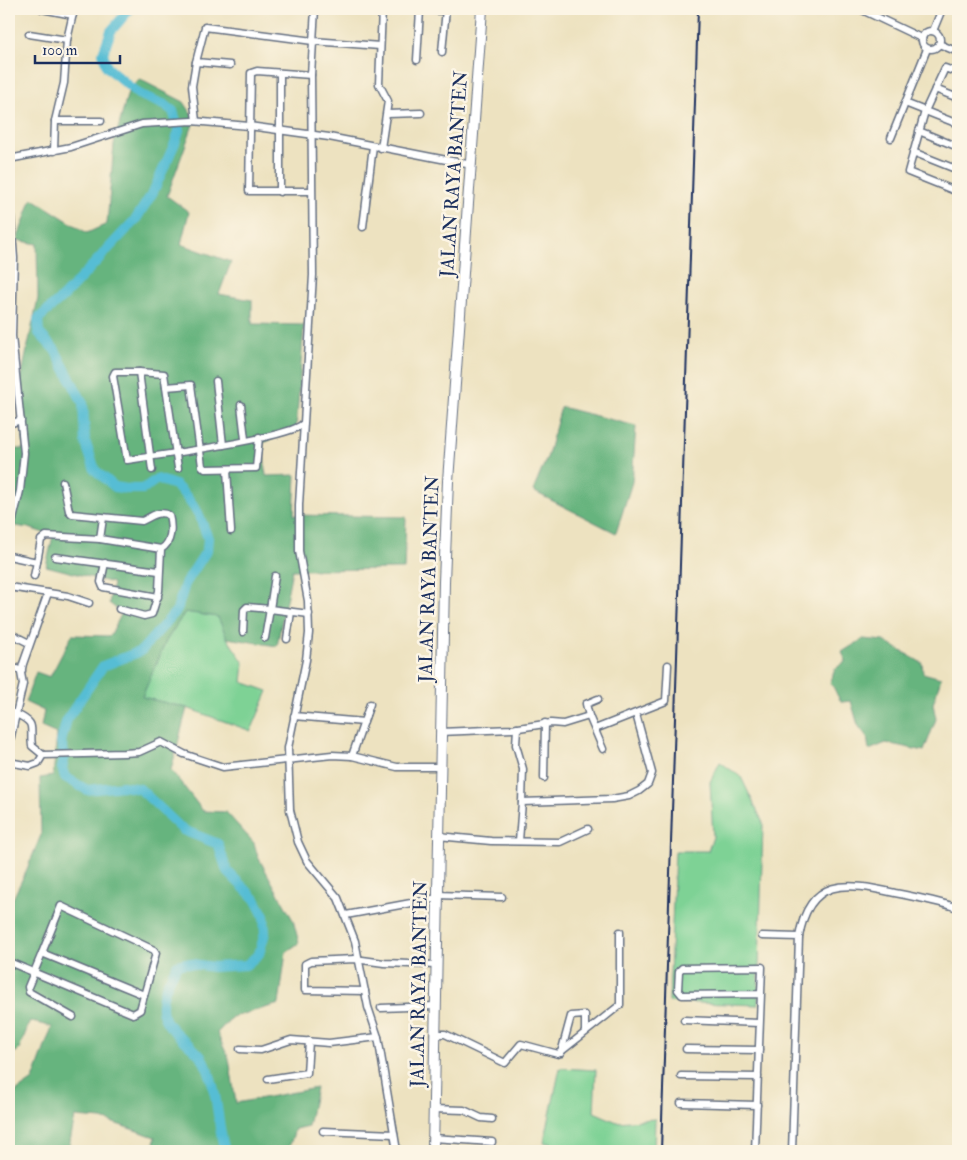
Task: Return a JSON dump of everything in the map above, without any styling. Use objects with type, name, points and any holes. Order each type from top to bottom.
[{"type":"main road","name":"JALAN RAYA BANTEN","points":[[433,1151],[439,767],[448,481],[482,9]]},
{"type":"street","points":[[42,9],[73,12],[67,40],[64,83],[55,121],[54,151]]},
{"type":"street","points":[[315,9],[310,75],[313,275],[300,487],[300,551],[309,614],[307,653],[289,741],[290,810],[298,842],[307,861],[338,898],[346,916],[360,960],[365,991],[378,1037],[397,1151]]},
{"type":"street","points":[[381,148],[388,97],[379,84],[382,9]]},
{"type":"street","points":[[396,9],[446,10],[442,52]]},
{"type":"street","points":[[860,9],[922,38]]},
{"type":"street","points":[[927,49],[922,44],[922,38],[924,34],[933,31],[942,9]]},
{"type":"street","points":[[416,60],[420,10]]},
{"type":"street","points":[[194,121],[192,86],[196,62],[206,26],[313,42],[380,46]]},
{"type":"street","points":[[933,31],[938,35],[939,44]]},
{"type":"street","points":[[29,34],[67,40]]},
{"type":"street","points":[[927,49],[936,48],[939,44]]},
{"type":"street","points":[[939,44],[958,52]]},
{"type":"street","points":[[891,138],[927,49]]},
{"type":"street","points":[[196,62],[230,65]]},
{"type":"street","points":[[958,73],[945,68],[925,111],[908,172],[958,192]]},
{"type":"street","points":[[310,75],[257,71],[251,73],[249,191],[311,191]]},
{"type":"street","points":[[280,74],[280,192]]},
{"type":"street","points":[[936,89],[958,98]]},
{"type":"street","points":[[905,103],[958,124]]},
{"type":"street","points":[[386,114],[421,113]]},
{"type":"street","points":[[55,121],[101,120]]},
{"type":"street","points":[[9,159],[54,151],[142,124],[194,121],[310,134],[472,165]]},
{"type":"street","points":[[919,130],[958,146]]},
{"type":"street","points":[[363,227],[373,146]]},
{"type":"street","points":[[913,152],[958,170]]},
{"type":"street","points":[[9,194],[12,336],[24,453],[17,504],[9,536]]},
{"type":"street","points":[[178,468],[176,452],[166,387],[163,373],[115,372],[113,379],[126,460],[176,452],[200,447],[223,445],[291,430],[303,424]]},
{"type":"street","points":[[139,372],[152,470]]},
{"type":"street","points":[[216,381],[223,445]]},
{"type":"street","points":[[166,387],[191,385],[204,468],[227,470],[256,468],[259,437]]},
{"type":"street","points":[[241,405],[245,439]]},
{"type":"street","points":[[9,424],[21,420]]},
{"type":"street","points":[[227,470],[231,531]]},
{"type":"street","points":[[63,482],[70,513],[142,521],[152,514],[167,514],[170,518],[170,535],[161,549],[158,596],[150,616],[119,610]]},
{"type":"street","points":[[100,539],[103,518]]},
{"type":"street","points":[[34,576],[44,536],[100,539],[161,549]]},
{"type":"street","points":[[9,556],[37,562]]},
{"type":"street","points":[[55,557],[159,571]]},
{"type":"street","points":[[105,563],[100,582],[103,587],[158,596]]},
{"type":"street","points":[[265,638],[275,576]]},
{"type":"street","points":[[9,588],[68,596],[89,603]]},
{"type":"street","points":[[9,745],[12,713],[23,684],[22,671],[29,643],[48,593]]},
{"type":"street","points":[[243,632],[244,610],[247,607],[309,614]]},
{"type":"street","points":[[287,639],[291,612]]},
{"type":"street","points":[[9,633],[29,643]]},
{"type":"street","points":[[595,729],[666,701],[668,665]]},
{"type":"street","points":[[9,666],[22,671]]},
{"type":"street","points":[[598,699],[586,704],[603,749]]},
{"type":"street","points":[[352,756],[370,704]]},
{"type":"street","points":[[12,713],[27,719],[32,726],[32,746],[45,755],[139,752],[160,742],[184,754],[223,767],[289,761],[317,756],[352,756],[397,767],[439,767]]},
{"type":"street","points":[[522,802],[612,799],[639,792],[651,780],[652,774],[636,714]]},
{"type":"street","points":[[294,716],[364,722]]},
{"type":"street","points":[[440,732],[517,728],[544,723],[563,724],[589,716]]},
{"type":"street","points":[[544,723],[544,778]]},
{"type":"street","points":[[517,728],[516,745],[522,769],[519,841]]},
{"type":"street","points":[[9,762],[30,766],[38,763],[45,755]]},
{"type":"street","points":[[438,836],[560,842],[588,829]]},
{"type":"street","points":[[792,1151],[799,937],[805,911],[812,901],[826,890],[840,885],[878,889],[958,908]]},
{"type":"street","points":[[346,916],[437,896],[502,897]]},
{"type":"street","points":[[9,962],[34,972],[133,1014],[140,1010],[156,957],[154,950],[64,907],[60,908],[42,953],[34,972],[28,987],[29,992],[72,1017]]},
{"type":"street","points":[[561,1053],[585,1030],[620,1006],[620,932]]},
{"type":"street","points":[[762,936],[799,937]]},
{"type":"street","points":[[42,953],[144,995]]},
{"type":"street","points":[[365,991],[308,991],[304,988],[305,964],[308,962],[360,960],[436,965]]},
{"type":"street","points":[[755,1151],[759,1022],[761,994],[762,967],[682,968],[679,971],[678,990],[682,995],[761,994]]},
{"type":"street","points":[[381,1008],[435,1006]]},
{"type":"street","points":[[561,1053],[571,1016],[585,1015],[585,1030]]},
{"type":"street","points":[[684,1020],[759,1022]]},
{"type":"street","points":[[434,1034],[445,1034],[505,1063],[521,1044],[561,1053]]},
{"type":"street","points":[[240,1049],[253,1051],[291,1040],[329,1042],[378,1037]]},
{"type":"street","points":[[268,1079],[307,1073],[309,1041]]},
{"type":"street","points":[[686,1049],[758,1050]]},
{"type":"street","points":[[681,1076],[758,1077]]},
{"type":"street","points":[[681,1103],[757,1105]]},
{"type":"street","points":[[433,1109],[464,1110],[481,1118],[492,1119]]},
{"type":"street","points":[[324,1131],[394,1134]]},
{"type":"street","points":[[433,1138],[492,1142]]},
{"type":"green space","points":[[139,79],[184,102],[195,119],[167,196],[189,212],[181,244],[231,262],[219,294],[252,300],[252,324],[304,325],[296,429],[263,443],[266,476],[296,475],[294,515],[406,517],[404,569],[292,570],[277,646],[227,638],[218,617],[185,612],[166,641],[142,697],[187,708],[171,770],[203,811],[226,812],[254,843],[258,857],[293,920],[299,943],[286,952],[279,1004],[232,1017],[217,1033],[229,1059],[236,1103],[316,1088],[308,1126],[295,1129],[288,1151],[153,1151],[155,1137],[102,1119],[75,1117],[68,1151],[9,1151],[9,1100],[11,1095],[33,1080],[52,1027],[30,1021],[19,1050],[9,1056],[9,907],[41,835],[40,778],[53,776],[57,734],[41,727],[44,711],[25,702],[36,672],[50,677],[72,635],[110,636],[122,613],[109,603],[113,583],[46,566],[53,536],[29,528],[9,525],[9,449],[24,449],[20,383],[38,298],[37,244],[17,240],[32,198],[87,233],[107,224],[114,144],[128,92]]},
{"type":"green space","points":[[561,407],[636,426],[632,482],[616,533],[533,491],[548,455]]},
{"type":"green space","points":[[185,612],[218,617],[227,638],[244,663],[242,682],[268,691],[251,731],[187,708],[142,697],[166,641]]},
{"type":"green space","points":[[863,639],[884,641],[922,663],[923,673],[941,678],[933,704],[936,719],[924,751],[886,743],[869,750],[867,737],[858,725],[851,701],[842,702],[830,683],[835,669],[846,661],[842,652]]},
{"type":"green space","points":[[720,762],[741,777],[763,823],[758,1005],[669,1002],[675,851],[708,851],[713,837],[710,782]]},
{"type":"green space","points":[[560,1068],[596,1070],[594,1112],[617,1122],[655,1119],[654,1151],[558,1151],[551,1143],[544,1143]]},
{"type":"waterway","points":[[130,9],[111,31],[103,53],[107,67],[138,94],[165,105],[173,111],[179,130],[153,192],[136,219],[64,296],[38,319],[39,333],[55,350],[83,403],[85,441],[95,470],[115,487],[143,489],[157,479],[175,485],[198,513],[208,538],[207,550],[185,584],[177,610],[141,651],[103,666],[67,719],[61,742],[65,756],[62,768],[65,777],[87,790],[123,786],[140,789],[183,830],[218,844],[227,871],[255,899],[264,916],[265,933],[259,954],[246,965],[213,967],[186,963],[177,965],[166,986],[162,1002],[167,1023],[172,1030],[197,1052],[208,1069],[212,1080],[225,1151]]},
{"type":"railway","points":[[661,1151],[698,9]]}]
